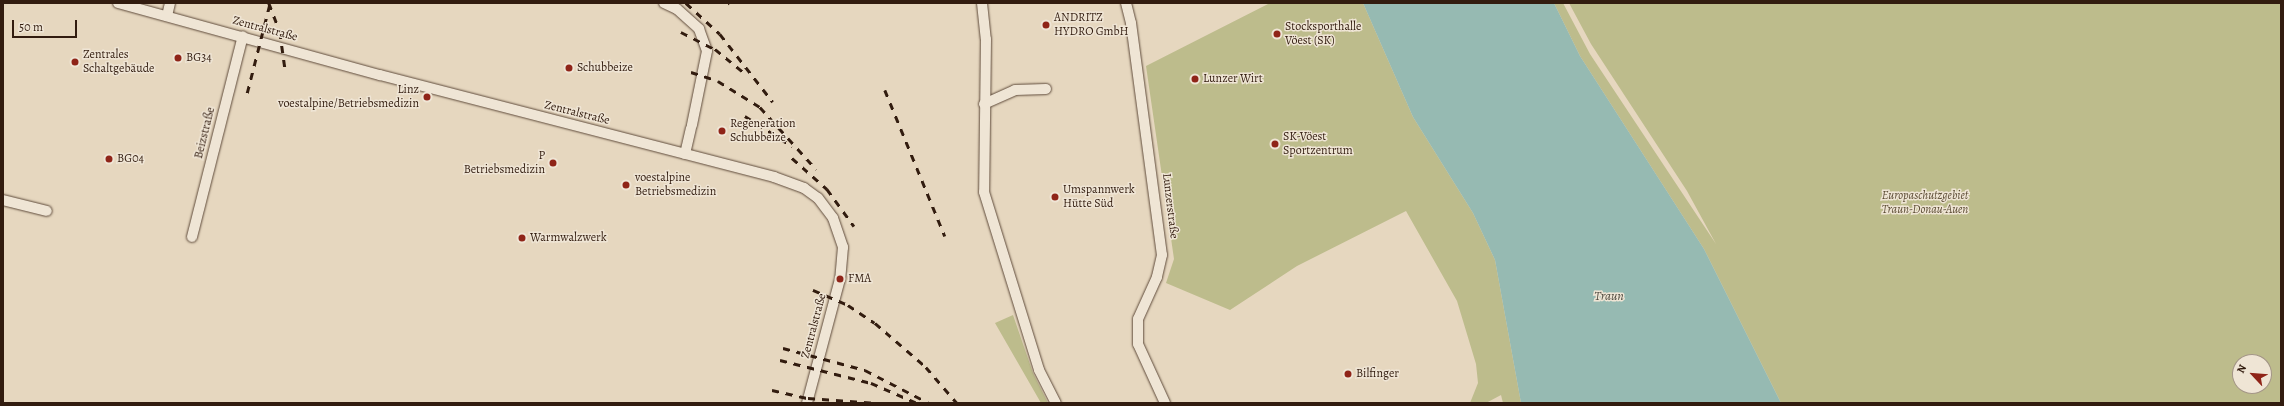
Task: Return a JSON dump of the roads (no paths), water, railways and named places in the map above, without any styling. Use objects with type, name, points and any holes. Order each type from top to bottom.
[{"type":"street","name":"Zentralstraße","points":[[118,3],[244,36],[380,76],[685,154],[798,185],[818,198],[839,227],[843,247],[841,272],[807,403]]},
{"type":"street","points":[[167,16],[170,3]]},
{"type":"street","points":[[664,3],[677,9],[699,29],[707,51],[685,154]]},
{"type":"street","points":[[982,3],[986,39],[982,178],[988,211],[1039,370],[1056,403]]},
{"type":"street","name":"Lunzerstraße","points":[[1126,3],[1135,47],[1162,255],[1157,276],[1138,319],[1138,344],[1165,403]]},
{"type":"street","name":"Beizstraße","points":[[192,237],[244,36]]},
{"type":"street","points":[[984,104],[1026,87],[1046,89]]},
{"type":"street","points":[[3,200],[47,211]]},
{"type":"water","name":"Traun","points":[[1363,3],[1554,3],[1580,56],[1704,249],[1781,403],[1521,403],[1495,260],[1473,213],[1413,117]]},
{"type":"railway","points":[[269,3],[280,32],[285,68]]},
{"type":"railway","points":[[247,93],[270,3]]},
{"type":"railway","points":[[686,3],[720,34],[773,102]]},
{"type":"railway","points":[[681,32],[715,49],[747,75]]},
{"type":"railway","points":[[691,72],[718,81],[760,107],[816,169]]},
{"type":"railway","points":[[885,90],[945,236]]},
{"type":"railway","points":[[745,116],[792,146]]},
{"type":"railway","points":[[792,158],[827,189],[854,226]]},
{"type":"railway","points":[[813,290],[848,305],[875,323],[926,367],[957,403]]},
{"type":"railway","points":[[783,348],[865,370],[929,403]]},
{"type":"railway","points":[[780,360],[871,383],[917,403]]},
{"type":"railway","points":[[772,390],[808,398],[877,403]]},
{"type":"place","name":"ANDRITZ HYDRO GmbH","points":[[1046,25]]},
{"type":"place","name":"Stocksporthalle Vöest (SK)","points":[[1277,34]]},
{"type":"place","name":"BG34","points":[[178,58]]},
{"type":"place","name":"Zentrales Schaltgebäude","points":[[75,62]]},
{"type":"place","name":"Schubbeize","points":[[569,68]]},
{"type":"place","name":"Lunzer Wirt","points":[[1195,79]]},
{"type":"place","name":"Linz voestalpine/Betriebsmedizin","points":[[427,97]]},
{"type":"place","name":"Regeneration Schubbeize","points":[[722,131]]},
{"type":"place","name":"SK-Vöest Sportzentrum","points":[[1275,144]]},
{"type":"place","name":"BG04","points":[[109,159]]},
{"type":"place","name":"P Betriebsmedizin","points":[[553,163]]},
{"type":"place","name":"voestalpine Betriebsmedizin","points":[[626,185]]},
{"type":"place","name":"Umspannwerk Hütte Süd","points":[[1055,197]]},
{"type":"place","name":"Warmwalzwerk","points":[[522,238]]},
{"type":"place","name":"FMA","points":[[840,279]]},
{"type":"place","name":"Bilfinger","points":[[1348,374]]},
{"type":"park label","name":"Europaschutzgebiet Traun-Donau-Auen","points":[[1925,203]]}]
